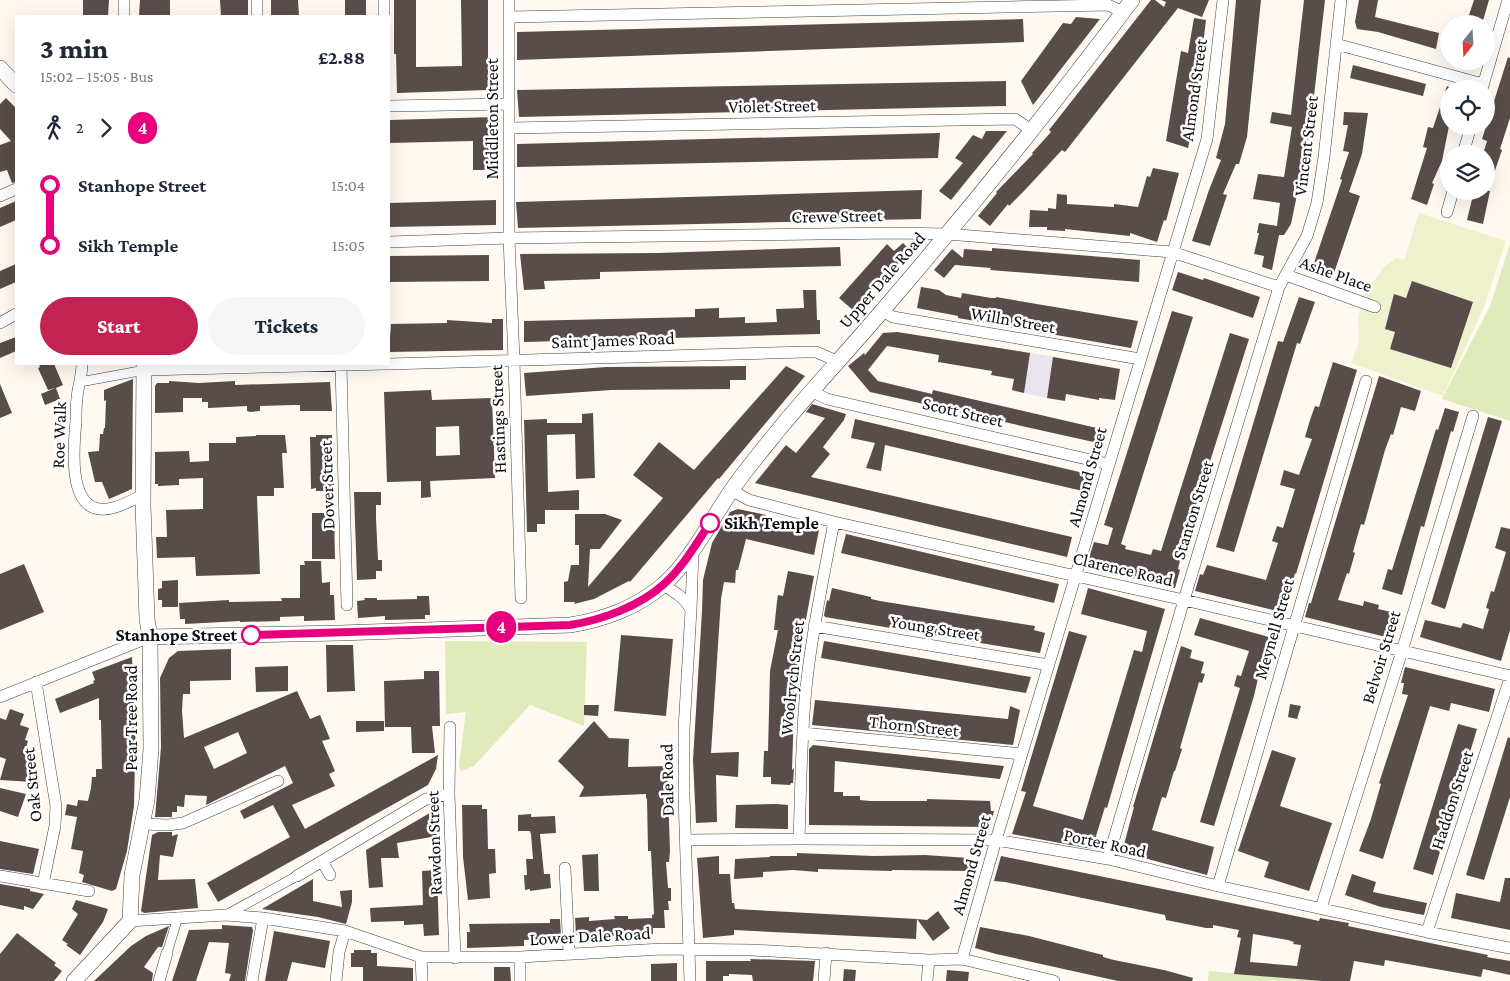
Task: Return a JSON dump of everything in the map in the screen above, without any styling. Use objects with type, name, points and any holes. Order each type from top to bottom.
[{"type":"street","points":[[124,0],[124,15]]},
{"type":"street","points":[[257,0],[258,15]]},
{"type":"street","points":[[384,0],[384,15]]},
{"type":"street","name":"Middleton Street","points":[[509,0],[509,238]]},
{"type":"street","name":"Upper Dale Road","points":[[663,585],[677,571],[731,490],[836,361],[882,311],[946,234],[1031,130],[1132,0]]},
{"type":"street","name":"Almond Street","points":[[962,959],[1108,464],[1207,139],[1223,0]]},
{"type":"street","name":"Vincent Street","points":[[1279,287],[1307,236],[1317,203],[1324,157],[1341,0]]},
{"type":"street","points":[[1485,80],[1508,0]]},
{"type":"street","points":[[509,17],[1108,5],[1123,12]]},
{"type":"street","points":[[1336,44],[1462,80]]},
{"type":"street","points":[[0,68],[15,84]]},
{"type":"street","points":[[390,106],[509,104]]},
{"type":"street","name":"Violet Street","points":[[510,128],[1015,119],[1031,130]]},
{"type":"street","points":[[0,196],[15,189]]},
{"type":"street","points":[[1447,212],[1450,200]]},
{"type":"street","name":"Crewe Street","points":[[390,242],[509,238],[946,234],[1172,252],[1279,287]]},
{"type":"street","name":"Hastings Street","points":[[509,238],[521,598]]},
{"type":"street","name":"Ashe Place","points":[[1286,275],[1375,307]]},
{"type":"street","name":"Stanton Street","points":[[1108,859],[1279,287]]},
{"type":"street","name":"Willn Street","points":[[882,311],[893,317],[1140,359]]},
{"type":"street","points":[[0,323],[15,315]]},
{"type":"street","name":"Saint James Road","points":[[390,364],[805,352],[816,352],[836,361]]},
{"type":"street","name":"Roe Walk","points":[[82,365],[77,398],[74,450],[76,482],[82,496],[90,506],[95,509],[104,510],[144,495]]},
{"type":"street","name":"Saint James Road","points":[[144,367],[341,365]]},
{"type":"street","name":"Dover Street","points":[[341,365],[347,605]]},
{"type":"street","points":[[80,382],[144,367]]},
{"type":"street","name":"Pear Tree Road","points":[[130,921],[132,875],[147,800],[151,749],[150,637],[147,619],[144,495],[144,367]]},
{"type":"street","name":"Meynell Street","points":[[1218,886],[1366,381]]},
{"type":"street","name":"Scott Street","points":[[811,391],[827,399],[1108,464]]},
{"type":"street","name":"Belvoir Street","points":[[1321,908],[1402,651],[1473,416]]},
{"type":"street","name":"Clarence Road","points":[[731,490],[749,500],[834,522],[1184,600],[1510,677]]},
{"type":"street","name":"Woolrych Street","points":[[799,838],[807,680],[814,626],[834,522]]},
{"type":"street","name":"Dale Road","points":[[690,981],[684,796],[684,730],[691,610],[692,549]]},
{"type":"street","points":[[0,698],[150,637],[570,625],[606,618],[634,604],[663,585],[688,602],[691,610]]},
{"type":"street","name":"Young Street","points":[[814,626],[1049,664]]},
{"type":"street","name":"Haddon Street","points":[[1427,932],[1510,677]]},
{"type":"street","name":"Oak Street","points":[[36,682],[56,806],[55,826],[43,884]]},
{"type":"street","name":"Rawdon Street","points":[[450,727],[449,794],[455,958]]},
{"type":"street","name":"Thorn Street","points":[[803,733],[1022,754]]},
{"type":"street","points":[[143,824],[168,826],[183,823],[278,781]]},
{"type":"street","points":[[226,915],[297,876],[426,799],[449,794]]},
{"type":"street","name":"Porter Road","points":[[686,840],[799,838],[996,840],[1108,859],[1218,886],[1427,932],[1510,948]]},
{"type":"street","points":[[322,861],[330,875]]},
{"type":"street","points":[[564,868],[569,954]]},
{"type":"street","points":[[0,876],[88,891]]},
{"type":"street","name":"Lower Dale Road","points":[[130,921],[226,915],[263,918],[345,931],[421,957],[520,957],[689,949],[752,950],[929,960],[962,959],[1054,981]]},
{"type":"street","points":[[159,981],[178,917]]},
{"type":"street","points":[[252,981],[263,918]]},
{"type":"street","points":[[74,981],[105,950],[130,921]]},
{"type":"street","points":[[336,981],[339,952],[345,931]]},
{"type":"street","points":[[824,981],[826,954]]},
{"type":"street","points":[[421,957],[422,981]]},
{"type":"street","points":[[520,957],[520,981]]},
{"type":"street","points":[[927,981],[929,960]]},
{"type":"shaded area","points":[[1019,351],[1061,358],[1053,399],[1012,391]]},
{"type":"green space","points":[[1419,213],[1506,241],[1484,307],[1443,396],[1351,363],[1359,342],[1358,319],[1362,298],[1384,267],[1396,258],[1404,260]]},
{"type":"green space","points":[[1510,244],[1510,421],[1442,399],[1490,306]]},
{"type":"green space","points":[[445,641],[587,642],[584,726],[530,705],[474,766],[461,771],[459,766],[466,712],[446,714]]},
{"type":"green space","points":[[1209,971],[1322,981],[1208,981]]},
{"type":"building","points":[[83,0],[109,0],[108,15],[83,15]]},
{"type":"building","points":[[140,0],[170,0],[170,15],[139,15]]},
{"type":"building","points":[[220,0],[248,0],[248,15],[221,15]]},
{"type":"building","points":[[271,0],[298,0],[299,15],[271,15]]},
{"type":"building","points":[[345,0],[366,0],[366,15],[345,15]]},
{"type":"building","points":[[394,0],[416,0],[416,67],[462,66],[461,0],[488,0],[488,90],[397,93],[396,54],[394,54]]},
{"type":"building","points":[[1151,0],[1155,0],[1164,7],[1166,2],[1161,0],[1209,0],[1202,17],[1178,8],[1065,152],[1062,150],[1009,206],[1008,204],[990,226],[978,216],[996,192],[1033,154],[1051,132],[1049,130]]},
{"type":"building","points":[[1236,0],[1261,0],[1247,137],[1239,164],[1236,164],[1223,194],[1227,195],[1210,246],[1192,241],[1221,160],[1216,158],[1225,124]]},
{"type":"building","points":[[1304,0],[1325,0],[1310,131],[1291,224],[1284,235],[1279,235],[1272,270],[1262,267],[1264,256],[1254,254],[1259,233],[1257,233],[1259,223],[1277,226],[1280,203],[1253,199],[1258,174],[1284,177],[1292,127],[1270,123],[1272,112],[1291,115]]},
{"type":"building","points":[[1359,0],[1378,0],[1375,17],[1439,33],[1436,49],[1378,32],[1357,29],[1355,22]]},
{"type":"building","points":[[1474,0],[1489,0],[1485,15],[1469,15]]},
{"type":"building","points":[[1076,17],[1100,19],[1033,105],[1021,81],[1063,23],[1071,24]]},
{"type":"building","points":[[1194,18],[1206,20],[1194,119],[1188,148],[1166,141],[1181,51],[1188,53]]},
{"type":"building","points":[[1023,19],[1024,42],[517,60],[517,32]]},
{"type":"building","points":[[1508,57],[1510,58],[1510,118],[1495,170],[1495,145],[1486,145],[1487,141],[1482,139],[1483,135],[1495,135],[1495,98]]},
{"type":"building","points":[[1353,65],[1426,84],[1423,96],[1350,78]]},
{"type":"building","points":[[1006,81],[1006,106],[519,117],[517,90]]},
{"type":"building","points":[[6,98],[15,107],[15,182],[12,183],[7,170],[0,172],[0,145],[11,141],[0,129],[0,104]]},
{"type":"building","points":[[1440,107],[1440,135],[1447,135],[1445,145],[1440,145],[1440,165],[1432,183],[1434,184],[1427,205],[1411,199],[1427,148],[1423,147],[1428,127],[1433,128]]},
{"type":"building","points":[[1344,112],[1368,113],[1362,154],[1349,192],[1360,196],[1334,273],[1313,266],[1342,180],[1340,179],[1349,152],[1343,151],[1348,125],[1343,125]]},
{"type":"building","points":[[495,117],[495,170],[473,170],[473,141],[390,143],[390,120]]},
{"type":"building","points":[[986,131],[1007,131],[951,200],[939,191],[963,163],[955,158],[973,135],[982,139]]},
{"type":"building","points":[[940,133],[938,158],[517,167],[517,144]]},
{"type":"building","points":[[1153,168],[1179,173],[1166,221],[1164,220],[1157,242],[1130,233],[1130,236],[1065,229],[1065,231],[1047,230],[1047,227],[1029,227],[1030,210],[1048,211],[1048,208],[1056,209],[1057,194],[1067,195],[1067,204],[1114,207],[1114,204],[1138,207],[1147,176],[1150,177]]},
{"type":"building","points":[[922,190],[921,219],[518,228],[516,202]]},
{"type":"building","points":[[496,200],[496,225],[390,227],[390,203]]},
{"type":"building","points":[[1472,200],[1488,200],[1483,224],[1467,220]]},
{"type":"building","points":[[15,201],[15,220],[0,227],[0,208]]},
{"type":"building","points":[[903,243],[911,251],[874,287],[854,311],[839,298],[887,244],[894,251]]},
{"type":"building","points":[[840,247],[841,266],[600,272],[600,279],[544,281],[545,289],[524,290],[520,254],[658,253]]},
{"type":"building","points":[[992,248],[1140,260],[1139,282],[990,270],[991,268],[955,265],[944,278],[934,270],[952,249],[963,258],[964,249],[992,251]]},
{"type":"building","points":[[489,255],[489,281],[390,282],[390,256]]},
{"type":"building","points":[[15,264],[15,282],[0,289],[0,271]]},
{"type":"building","points":[[1178,272],[1203,280],[1204,278],[1260,297],[1253,318],[1172,290]]},
{"type":"building","points":[[1412,281],[1473,302],[1451,368],[1390,349],[1395,332],[1385,329],[1394,294],[1406,298]]},
{"type":"building","points":[[921,287],[939,290],[946,295],[961,298],[962,293],[991,298],[996,297],[1138,321],[1131,348],[958,318],[958,316],[917,308]]},
{"type":"building","points":[[803,290],[816,290],[817,320],[820,320],[820,334],[524,342],[524,321],[695,317],[695,309],[719,308],[719,318],[745,317],[745,323],[777,322],[776,309],[804,308]]},
{"type":"building","points":[[1299,297],[1315,302],[1300,344],[1297,343],[1234,552],[1216,547],[1278,341],[1283,342]]},
{"type":"building","points":[[1172,311],[1193,317],[1121,544],[1126,546],[1125,549],[1151,555],[1153,549],[1161,551],[1230,333],[1249,339],[1184,543],[1175,588],[1086,567],[1094,542],[1108,545],[1113,528],[1104,525]]},
{"type":"building","points":[[492,319],[503,319],[503,350],[390,352],[391,324],[447,323],[447,320],[492,323]]},
{"type":"building","points":[[897,332],[1030,353],[1024,393],[1012,390],[1014,379],[991,375],[992,371],[938,362],[939,355],[887,346],[868,370],[878,381],[932,394],[933,390],[1101,429],[1098,443],[870,392],[848,366],[864,353],[865,355],[883,333]]},
{"type":"building","points":[[15,337],[15,351],[0,358],[0,343]]},
{"type":"building","points":[[1053,357],[1120,369],[1115,400],[1099,398],[1099,400],[1066,394],[1065,401],[1047,398]]},
{"type":"building","points":[[1333,362],[1357,370],[1295,573],[1285,613],[1195,591],[1200,574],[1203,575],[1207,565],[1266,580],[1278,543],[1272,541],[1277,526],[1283,528],[1295,489],[1280,485],[1284,470],[1299,475],[1312,439],[1305,437],[1310,420],[1315,406],[1319,407]]},
{"type":"building","points":[[39,365],[54,365],[63,385],[56,388],[60,399],[45,405],[41,394],[55,388],[48,390],[38,368]]},
{"type":"building","points":[[746,366],[746,380],[730,380],[730,389],[611,390],[526,396],[524,373],[606,367]]},
{"type":"building","points":[[786,366],[805,376],[630,582],[594,599],[574,604],[575,602],[564,602],[564,582],[568,581],[571,565],[579,565],[579,545],[575,545],[575,514],[605,514],[622,520],[600,549],[590,549],[588,587],[663,498],[633,475],[659,442],[694,470]]},
{"type":"building","points":[[1379,376],[1421,391],[1415,411],[1401,407],[1393,435],[1391,434],[1385,450],[1364,525],[1361,524],[1349,574],[1347,573],[1338,600],[1363,606],[1364,601],[1379,605],[1378,609],[1400,614],[1394,639],[1305,617],[1309,603],[1311,603]]},
{"type":"building","points":[[133,379],[132,489],[109,499],[102,482],[95,482],[88,452],[99,451],[100,434],[103,434],[105,428],[106,400],[104,401],[104,390]]},
{"type":"building","points":[[169,381],[199,383],[235,381],[235,385],[330,382],[332,411],[300,411],[300,405],[294,405],[260,406],[260,411],[250,412],[247,411],[247,406],[208,408],[208,402],[202,402],[202,398],[183,398],[183,412],[155,413],[155,386],[157,383],[169,383]]},
{"type":"building","points":[[0,384],[12,413],[0,418]]},
{"type":"building","points":[[431,390],[432,400],[492,398],[495,478],[430,481],[431,497],[421,498],[421,481],[387,482],[384,392]],"holes":[[[459,426],[460,455],[436,456],[436,427]]]},
{"type":"building","points":[[812,404],[846,414],[844,420],[823,447],[830,454],[811,477],[1072,537],[1067,557],[755,483],[786,445],[796,453],[825,418],[806,412]]},
{"type":"building","points":[[1445,408],[1459,412],[1453,432],[1451,431],[1424,527],[1421,526],[1402,595],[1382,589],[1388,569],[1392,570],[1436,429],[1438,430]]},
{"type":"building","points":[[593,413],[595,478],[576,479],[575,434],[547,435],[548,492],[579,490],[579,510],[545,510],[545,524],[537,524],[537,532],[527,532],[524,420],[547,419],[547,423],[582,423],[582,414]]},
{"type":"building","points":[[1488,417],[1502,421],[1445,609],[1431,604]]},
{"type":"building","points":[[855,419],[1092,475],[1087,492],[885,445],[881,471],[866,468],[875,443],[851,438]]},
{"type":"building","points":[[285,435],[287,453],[282,453],[284,488],[274,488],[274,496],[257,496],[260,574],[196,576],[195,557],[157,558],[156,537],[167,537],[166,510],[203,509],[203,478],[179,479],[179,485],[158,486],[158,484],[155,484],[155,452],[189,451],[190,462],[209,461],[209,443],[236,443],[236,437]]},
{"type":"building","points":[[316,435],[332,435],[334,491],[316,491],[316,488],[311,489],[310,437],[316,437]]},
{"type":"building","points":[[354,492],[381,492],[381,505],[376,505],[376,518],[378,560],[382,560],[382,571],[376,571],[376,579],[357,580]]},
{"type":"building","points":[[738,509],[766,515],[766,517],[801,527],[819,530],[814,555],[746,539],[738,570],[736,570],[735,583],[724,582],[721,599],[711,753],[739,752],[738,777],[716,775],[717,822],[696,823],[693,760],[703,580],[712,543],[730,512]]},
{"type":"building","points":[[312,513],[334,513],[335,559],[312,559]]},
{"type":"building","points":[[1501,527],[1510,529],[1510,630],[1501,661],[1420,637],[1425,620],[1461,628],[1463,623],[1483,629],[1489,609],[1486,608],[1491,591],[1494,592],[1506,552],[1495,548]]},
{"type":"building","points":[[846,534],[1059,584],[1054,603],[841,553]]},
{"type":"building","points":[[304,561],[321,561],[322,583],[330,582],[330,595],[334,595],[335,620],[304,621],[304,616],[280,617],[280,621],[185,624],[185,619],[180,619],[179,603],[229,600],[229,602],[282,601],[281,598],[300,598],[300,565],[305,565]]},
{"type":"building","points":[[24,564],[44,612],[0,630],[0,574]]},
{"type":"building","points":[[788,571],[814,576],[795,679],[792,770],[794,768],[793,783],[790,785],[771,784],[771,777],[763,777],[764,751],[768,751],[770,671],[778,630],[774,630],[777,601],[778,595],[783,596]]},
{"type":"building","points":[[178,580],[178,607],[162,607],[162,600],[158,600],[158,589],[162,588],[162,581]]},
{"type":"building","points":[[832,588],[871,597],[871,599],[880,601],[1035,626],[1034,630],[1045,633],[1040,653],[825,617],[827,600],[829,601]]},
{"type":"building","points":[[1088,588],[1165,609],[1107,808],[1105,807],[1092,849],[1012,834],[1026,792],[1021,791],[1069,631],[1087,636],[1033,806],[1083,820],[1134,650],[1142,652],[1147,631],[1081,614]]},
{"type":"building","points":[[417,596],[429,596],[430,615],[425,615],[425,619],[385,620],[385,616],[358,618],[357,601],[365,600],[364,598],[377,598],[377,600],[417,599]]},
{"type":"building","points":[[1200,618],[1269,637],[1254,696],[1214,826],[1200,822],[1240,688],[1234,686],[1237,675],[1241,676],[1249,651],[1194,635]]},
{"type":"building","points":[[621,635],[673,639],[666,716],[614,711]]},
{"type":"building","points":[[824,641],[1031,677],[1026,693],[821,658]]},
{"type":"building","points":[[326,645],[353,645],[355,691],[327,692]]},
{"type":"building","points":[[1181,646],[1192,650],[1190,658],[1204,662],[1201,673],[1205,674],[1202,683],[1199,682],[1180,748],[1182,749],[1166,798],[1162,797],[1152,830],[1214,847],[1207,875],[1122,852],[1133,807]]},
{"type":"building","points":[[231,649],[231,680],[190,681],[190,694],[183,694],[184,738],[297,691],[310,719],[320,715],[330,739],[322,741],[335,771],[329,774],[335,786],[292,805],[305,829],[438,755],[436,769],[428,785],[218,902],[207,883],[290,837],[273,805],[244,819],[240,811],[293,783],[285,766],[206,805],[207,796],[185,795],[184,807],[177,806],[177,812],[172,812],[172,817],[155,817],[161,747],[160,678],[169,658],[178,651]],"holes":[[[238,732],[247,753],[214,769],[204,747]]]},
{"type":"building","points":[[132,657],[134,706],[136,706],[134,806],[127,851],[116,889],[112,891],[82,882],[84,875],[79,873],[83,851],[71,849],[77,817],[65,815],[67,804],[77,806],[78,800],[88,801],[92,777],[96,777],[96,769],[102,769],[99,698],[60,713],[55,699],[94,683],[93,681],[95,680],[92,672]]},
{"type":"building","points":[[288,666],[288,691],[256,692],[255,667]]},
{"type":"building","points":[[1405,667],[1495,689],[1489,712],[1451,703],[1449,711],[1430,706],[1383,859],[1359,851],[1371,819],[1381,784],[1379,783],[1408,695],[1402,694],[1404,683],[1401,683]]},
{"type":"building","points":[[424,671],[439,671],[440,726],[432,726],[435,753],[412,753],[411,727],[385,727],[384,681],[424,679]]},
{"type":"building","points":[[815,700],[1008,719],[1010,706],[1020,710],[1013,745],[812,725]]},
{"type":"building","points":[[1290,704],[1301,706],[1297,719],[1288,717]]},
{"type":"building","points":[[584,705],[599,705],[598,716],[584,715]]},
{"type":"building","points":[[10,709],[24,714],[20,725],[29,728],[25,740],[28,741],[24,754],[32,756],[28,771],[36,773],[33,782],[0,780],[6,759],[0,757],[0,718],[6,720]]},
{"type":"building","points":[[356,721],[384,721],[384,731],[356,732]]},
{"type":"building","points":[[594,721],[609,738],[629,739],[628,767],[667,766],[670,851],[669,862],[666,862],[668,888],[671,888],[671,901],[668,901],[669,910],[664,910],[665,928],[653,928],[653,934],[587,937],[587,934],[576,935],[575,918],[589,917],[589,921],[615,919],[614,916],[628,916],[628,919],[652,918],[654,914],[651,851],[648,851],[646,794],[579,797],[584,787],[558,761]]},
{"type":"building","points":[[1458,724],[1477,729],[1433,875],[1413,869]]},
{"type":"building","points":[[1508,737],[1510,738],[1510,797],[1484,880],[1466,875]]},
{"type":"building","points":[[813,745],[1004,766],[1000,779],[835,761],[834,792],[843,792],[843,796],[860,796],[860,800],[870,801],[927,801],[927,799],[990,801],[991,811],[994,811],[990,827],[809,825],[809,749]]},
{"type":"building","points":[[1272,750],[1296,758],[1280,806],[1332,823],[1309,891],[1264,877],[1269,862],[1238,851]]},
{"type":"building","points":[[0,788],[26,794],[18,817],[0,811]]},
{"type":"building","points":[[462,805],[482,805],[482,809],[487,809],[488,849],[495,849],[496,873],[489,874],[490,898],[468,900],[463,857]]},
{"type":"building","points":[[736,805],[788,805],[788,829],[735,828]]},
{"type":"building","points":[[435,810],[437,836],[397,843],[399,858],[381,858],[383,887],[369,888],[366,850]]},
{"type":"building","points":[[531,814],[531,817],[555,816],[556,833],[540,834],[544,874],[550,874],[551,888],[530,891],[530,889],[525,890],[524,875],[527,875],[526,859],[533,859],[531,834],[530,831],[518,831],[518,815]]},
{"type":"building","points":[[158,832],[172,832],[172,836],[178,834],[173,857],[160,855],[158,880],[195,879],[198,908],[144,913],[141,911],[152,835]]},
{"type":"building","points":[[0,841],[39,849],[33,874],[0,869]]},
{"type":"building","points":[[797,853],[874,856],[925,855],[969,858],[969,871],[818,869],[818,872],[793,870],[763,872],[763,877],[734,879],[735,859],[797,856]]},
{"type":"building","points":[[598,854],[599,891],[584,891],[582,855]]},
{"type":"building","points":[[719,856],[719,874],[730,874],[732,903],[734,903],[735,909],[917,919],[916,939],[734,930],[734,935],[703,938],[697,858]]},
{"type":"building","points":[[1001,856],[1319,921],[1320,918],[1349,923],[1348,926],[1488,955],[1487,957],[1510,961],[1510,975],[1483,969],[1481,977],[1385,960],[1384,966],[1354,961],[1350,981],[1322,981],[1234,974],[1241,938],[1237,937],[1239,930],[1213,925],[1213,928],[1206,928],[1166,920],[1165,915],[994,881]],"holes":[[[1253,934],[1294,942],[1293,944],[1301,945],[1297,966],[1250,962]]]},
{"type":"building","points":[[437,870],[439,935],[424,936],[423,924],[404,925],[404,921],[371,922],[370,908],[423,905],[422,871]]},
{"type":"building","points":[[1352,874],[1376,882],[1373,892],[1427,903],[1424,915],[1381,907],[1345,895]]},
{"type":"building","points":[[1505,878],[1510,878],[1510,930],[1451,918],[1456,893],[1500,902]]},
{"type":"building","points":[[313,879],[313,901],[342,907],[340,891],[352,890],[352,902],[346,924],[318,917],[262,909]]},
{"type":"building","points":[[0,884],[30,889],[30,891],[44,894],[33,909],[24,906],[24,910],[0,905]]},
{"type":"building","points":[[76,900],[108,909],[103,922],[80,955],[62,940],[78,914],[72,909]]},
{"type":"building","points":[[938,911],[950,928],[933,941],[917,919],[927,920]]},
{"type":"building","points":[[550,919],[560,919],[561,936],[551,936],[551,939],[524,940],[524,946],[467,948],[467,932],[470,932],[469,924],[550,923]]},
{"type":"building","points":[[222,925],[252,927],[245,981],[229,981],[231,974],[225,973],[229,943],[209,942],[196,981],[172,981],[189,930],[222,929]]},
{"type":"building","points":[[169,926],[162,947],[158,947],[144,967],[153,973],[152,981],[94,981],[131,946],[146,936]]},
{"type":"building","points":[[980,927],[1029,936],[1103,955],[1103,957],[1114,960],[1193,978],[1192,981],[1118,981],[996,954],[975,948]]},
{"type":"building","points":[[274,931],[330,941],[325,968],[292,962],[287,981],[265,981]]},
{"type":"building","points":[[17,933],[56,963],[54,965],[62,971],[54,981],[0,981],[0,954]]},
{"type":"building","points":[[354,950],[371,950],[371,953],[377,953],[377,966],[413,968],[413,981],[363,981],[363,967],[351,967],[351,953],[354,953]]},
{"type":"building","points":[[750,959],[815,961],[813,981],[753,981],[752,975],[729,974],[729,976],[723,976],[723,981],[706,981],[706,961],[751,961]]},
{"type":"building","points":[[677,963],[677,981],[651,981],[651,964]]},
{"type":"building","points":[[494,967],[510,967],[511,981],[494,981]]},
{"type":"building","points":[[844,969],[856,970],[855,981],[843,981]]},
{"type":"building","points":[[947,970],[969,972],[968,981],[946,981]]},
{"type":"bus line","name":"4","points":[[251,635],[570,625],[606,618],[634,604],[663,585],[677,571],[710,523]]},
{"type":"place","name":"Sikh Temple","points":[[710,523]]},
{"type":"place","name":"Stanhope Street","points":[[251,635]]}]
